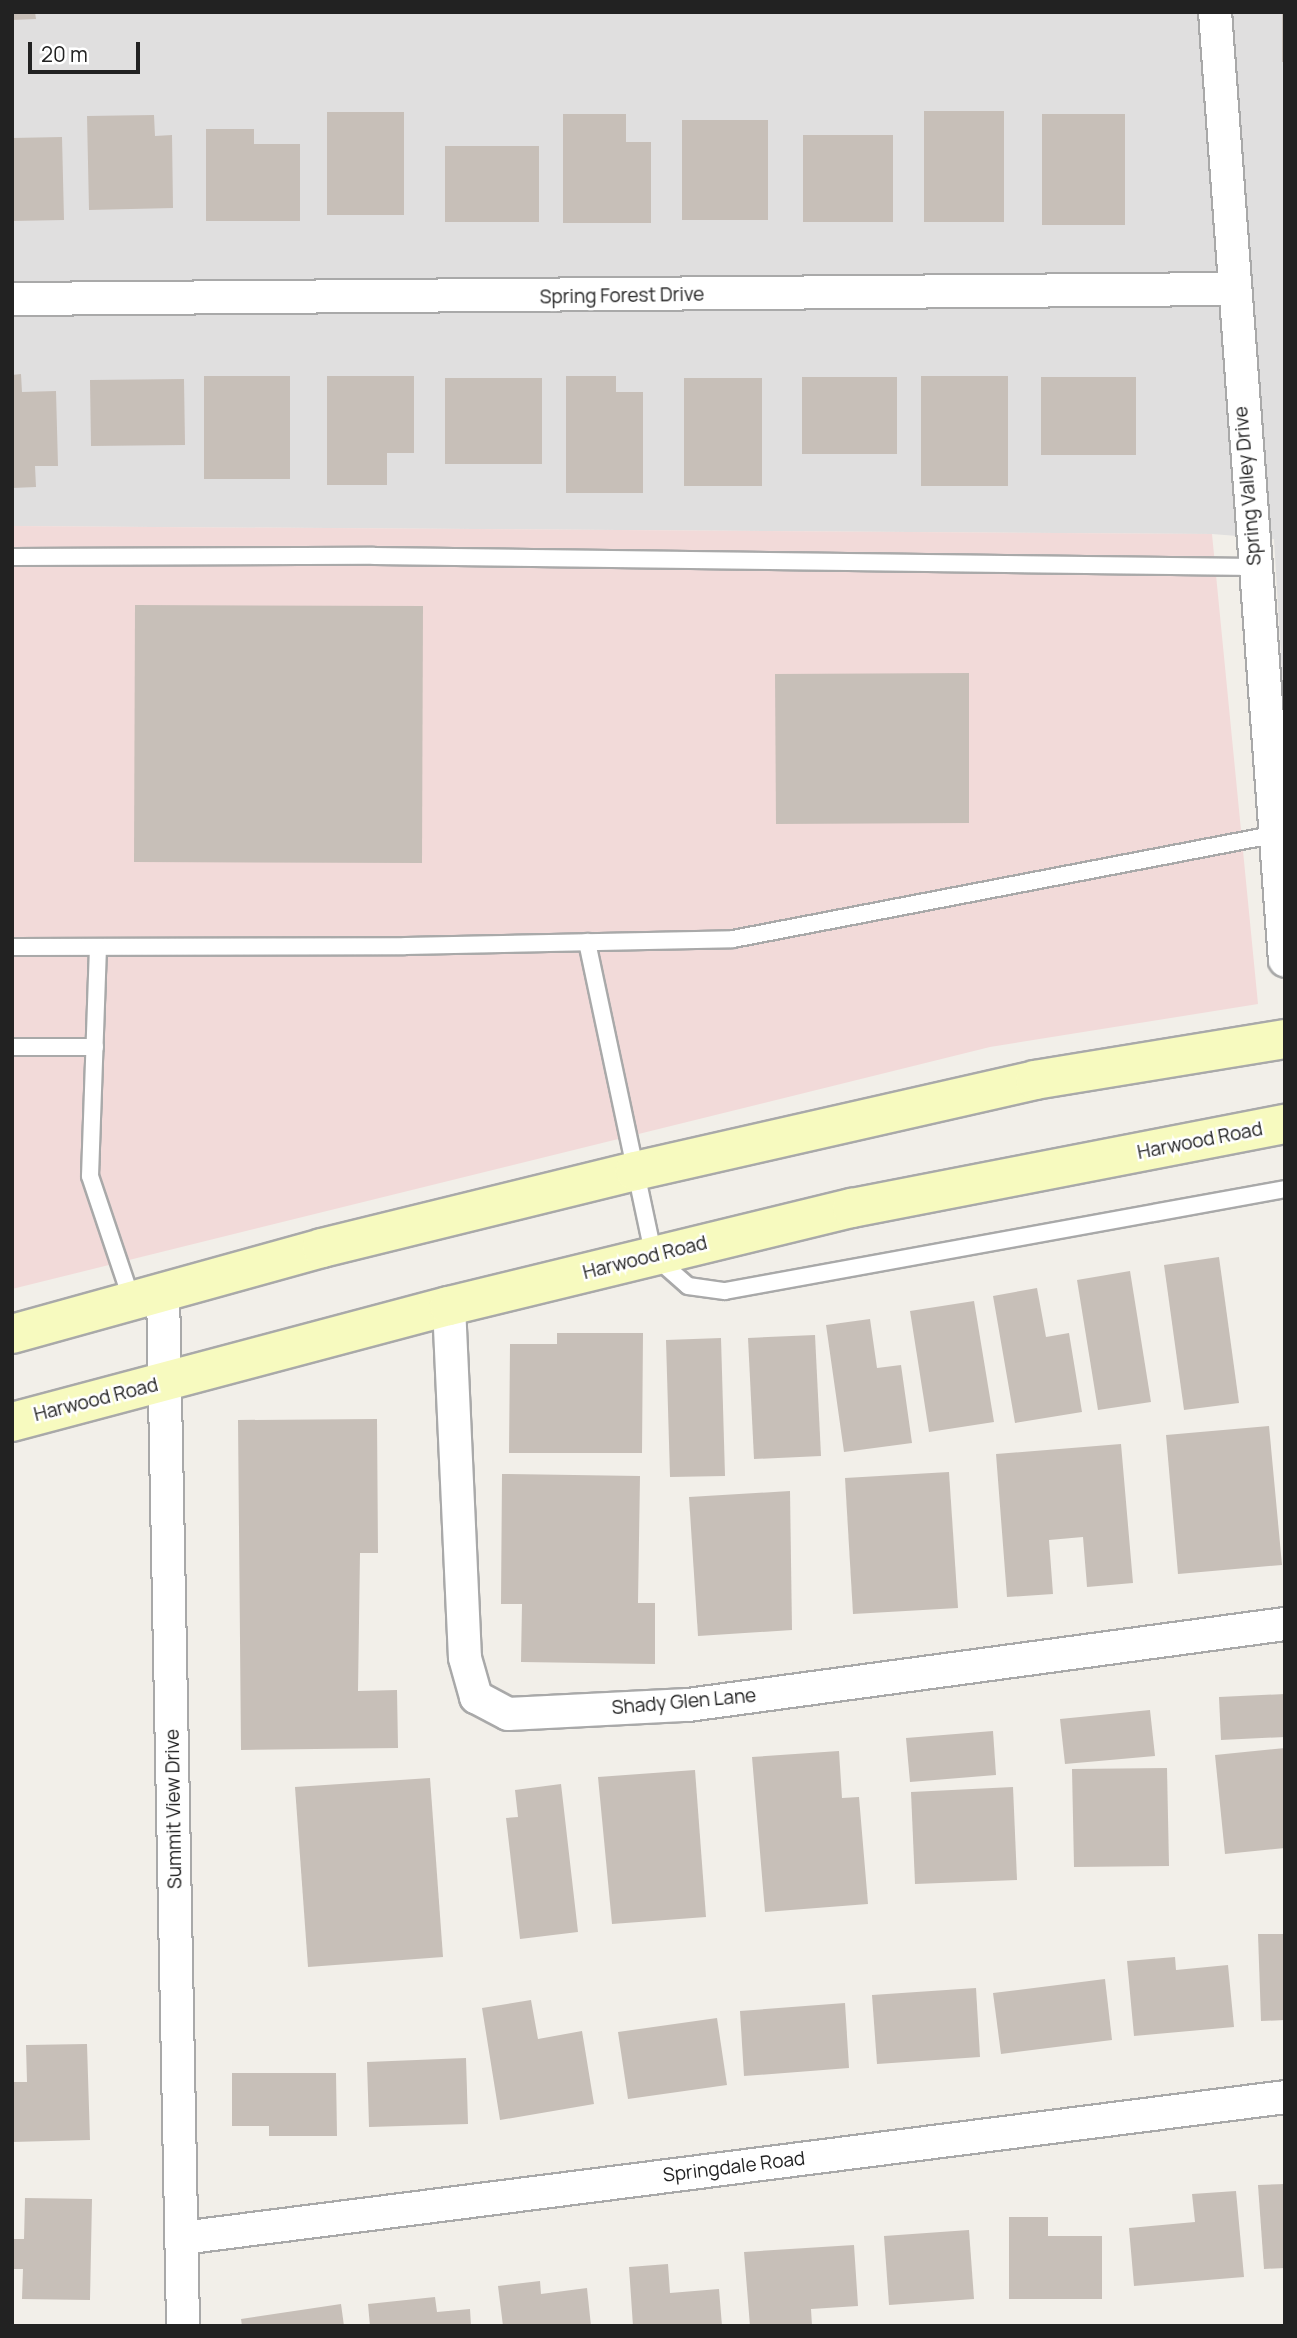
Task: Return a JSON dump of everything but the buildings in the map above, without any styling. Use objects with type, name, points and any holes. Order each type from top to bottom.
[{"type":"main road","points":[[12,1334],[147,1296],[635,1171],[1035,1080],[1285,1039]]},
{"type":"main road","name":"Harwood Road","points":[[12,1422],[449,1306],[852,1208],[1285,1124]]},
{"type":"street","name":"Spring Valley Drive","points":[[1215,12],[1232,289],[1285,960]]},
{"type":"street","name":"Spring Forest Drive","points":[[12,299],[1232,289]]},
{"type":"street","name":"Summit View Drive","points":[[147,1296],[165,1382],[183,2326]]},
{"type":"street","name":"Shady Glen Lane","points":[[449,1306],[465,1658],[476,1697],[508,1714],[688,1705],[1285,1624]]},
{"type":"street","name":"Springdale Road","points":[[182,2238],[1285,2097]]},
{"type":"lane","points":[[12,557],[374,556],[1255,567]]},
{"type":"lane","points":[[12,947],[733,939],[1277,834]]},
{"type":"lane","points":[[587,942],[654,1256],[688,1286],[724,1291],[1285,1189]]},
{"type":"lane","points":[[99,947],[90,1176],[147,1296]]},
{"type":"lane","points":[[12,1047],[95,1047]]},
{"type":"shaded area","points":[[12,12],[1285,12],[1285,726],[1274,539],[1212,534],[12,526]]},
{"type":"shaded area","points":[[12,526],[1212,534],[1258,1004],[990,1047],[12,1289]]}]
